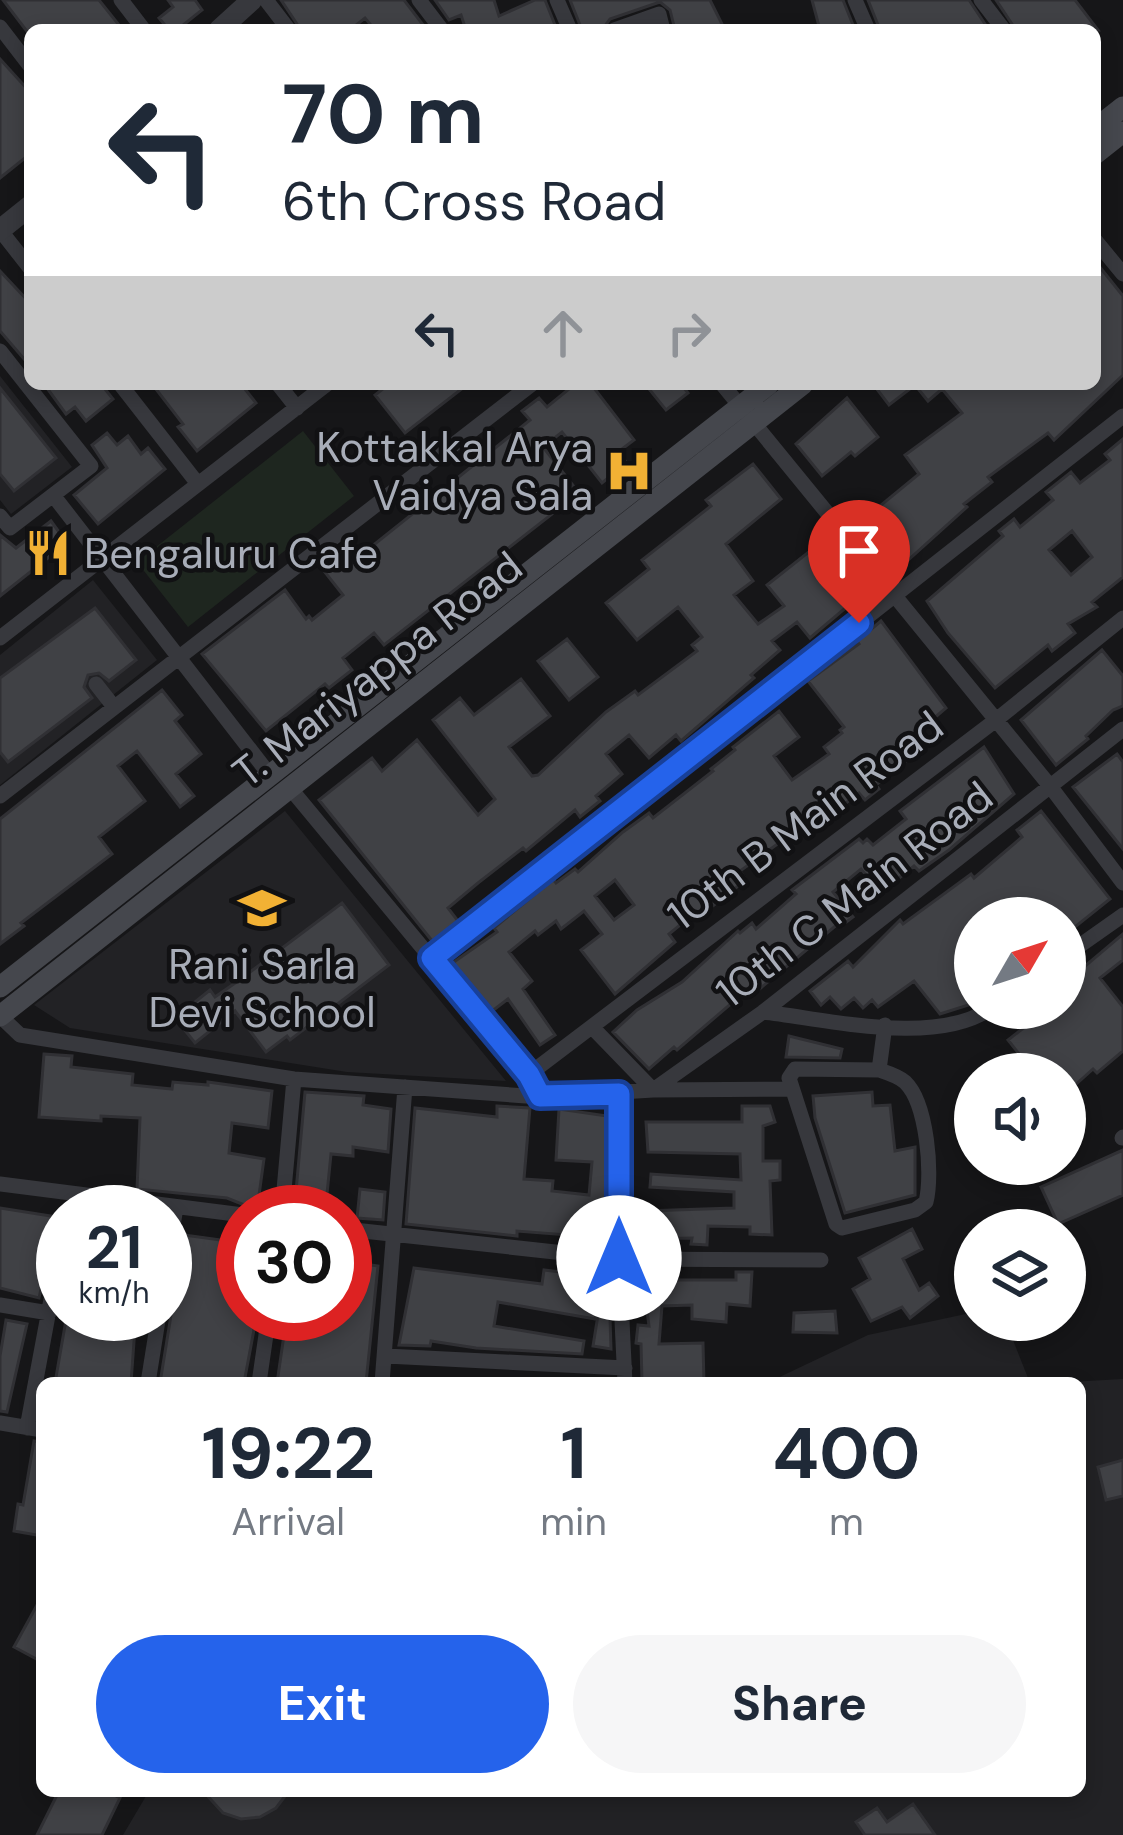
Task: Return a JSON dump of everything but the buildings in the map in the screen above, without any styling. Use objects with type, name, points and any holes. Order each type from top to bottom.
[{"type":"main road","name":"T. Mariyappa Road","points":[[0,1016],[290,788],[747,415],[765,390]]},
{"type":"main road","name":"T. Mariyappa Road","points":[[0,987],[269,775],[747,415],[792,390]]},
{"type":"street","points":[[226,24],[252,0]]},
{"type":"street","points":[[266,0],[284,24]]},
{"type":"street","points":[[419,0],[437,24]]},
{"type":"street","points":[[980,0],[999,24]]},
{"type":"street","points":[[0,27],[24,58]]},
{"type":"street","points":[[24,211],[0,230],[24,260]]},
{"type":"street","points":[[1101,247],[1123,274]]},
{"type":"street","points":[[0,351],[24,381]]},
{"type":"street","points":[[0,516],[10,528],[91,466],[31,390]]},
{"type":"street","points":[[125,390],[198,484]]},
{"type":"street","points":[[283,390],[297,408]]},
{"type":"street","points":[[1,635],[320,390]]},
{"type":"street","points":[[0,796],[524,390]]},
{"type":"street","points":[[727,390],[1050,786],[1123,883]]},
{"type":"street","points":[[432,958],[1123,416]]},
{"type":"street","points":[[53,495],[269,775]]},
{"type":"street","name":"10th B Main Road","points":[[529,1075],[1123,618]]},
{"type":"street","points":[[96,684],[114,707]]},
{"type":"street","name":"10th C Main Road","points":[[0,1016],[20,1035],[294,1078],[540,1096],[653,1090],[763,1012],[1123,729]]},
{"type":"street","points":[[290,788],[529,1075],[540,1096]]},
{"type":"street","points":[[1086,941],[1123,915]]},
{"type":"street","points":[[763,1012],[918,1029],[954,1023]]},
{"type":"street","points":[[879,1070],[885,1025]]},
{"type":"street","points":[[592,1027],[653,1090],[793,1089]]},
{"type":"street","points":[[795,1070],[879,1070],[902,1079],[911,1090],[924,1124],[930,1188],[926,1202],[915,1210],[846,1228],[836,1224],[789,1078],[795,1070]]},
{"type":"street","points":[[284,1185],[294,1078]]},
{"type":"street","points":[[383,1377],[405,1087]]},
{"type":"street","points":[[386,1356],[625,1375],[619,1094]]},
{"type":"street","points":[[0,1184],[36,1188]]},
{"type":"street","points":[[372,1233],[619,1258],[821,1259]]},
{"type":"street","points":[[0,1305],[36,1311]]},
{"type":"street","points":[[41,1377],[46,1341]]},
{"type":"street","points":[[149,1377],[155,1341]]},
{"type":"street","points":[[260,1377],[264,1341]]},
{"type":"street","points":[[0,1423],[35,1429]]},
{"type":"shaded area","points":[[0,376],[72,467],[11,514],[0,500]]},
{"type":"shaded area","points":[[303,431],[354,496],[188,627],[137,562]]},
{"type":"shaded area","points":[[93,580],[157,660],[0,785],[0,655]]},
{"type":"shaded area","name":"Rani Sarla Devi School","points":[[285,811],[506,1081],[347,1072],[70,1028],[34,1005]]},
{"type":"shaded area","points":[[954,1317],[954,1341],[1013,1341],[1028,1377],[780,1377],[868,1335]]},
{"type":"shaded area","points":[[1123,1379],[1123,1835],[123,1835],[145,1797],[1086,1797],[1086,1381]]},
{"type":"place","name":"Kottakkal Arya Vaidya Sala","points":[[629,471]]},
{"type":"place","name":"Bengaluru Cafe","points":[[48,553]]},
{"type":"place","name":"Rani Sarla Devi School","points":[[262,908]]},
{"type":"route","points":[[619,1258],[619,1094],[540,1096],[529,1075],[432,958],[859,623]]}]
